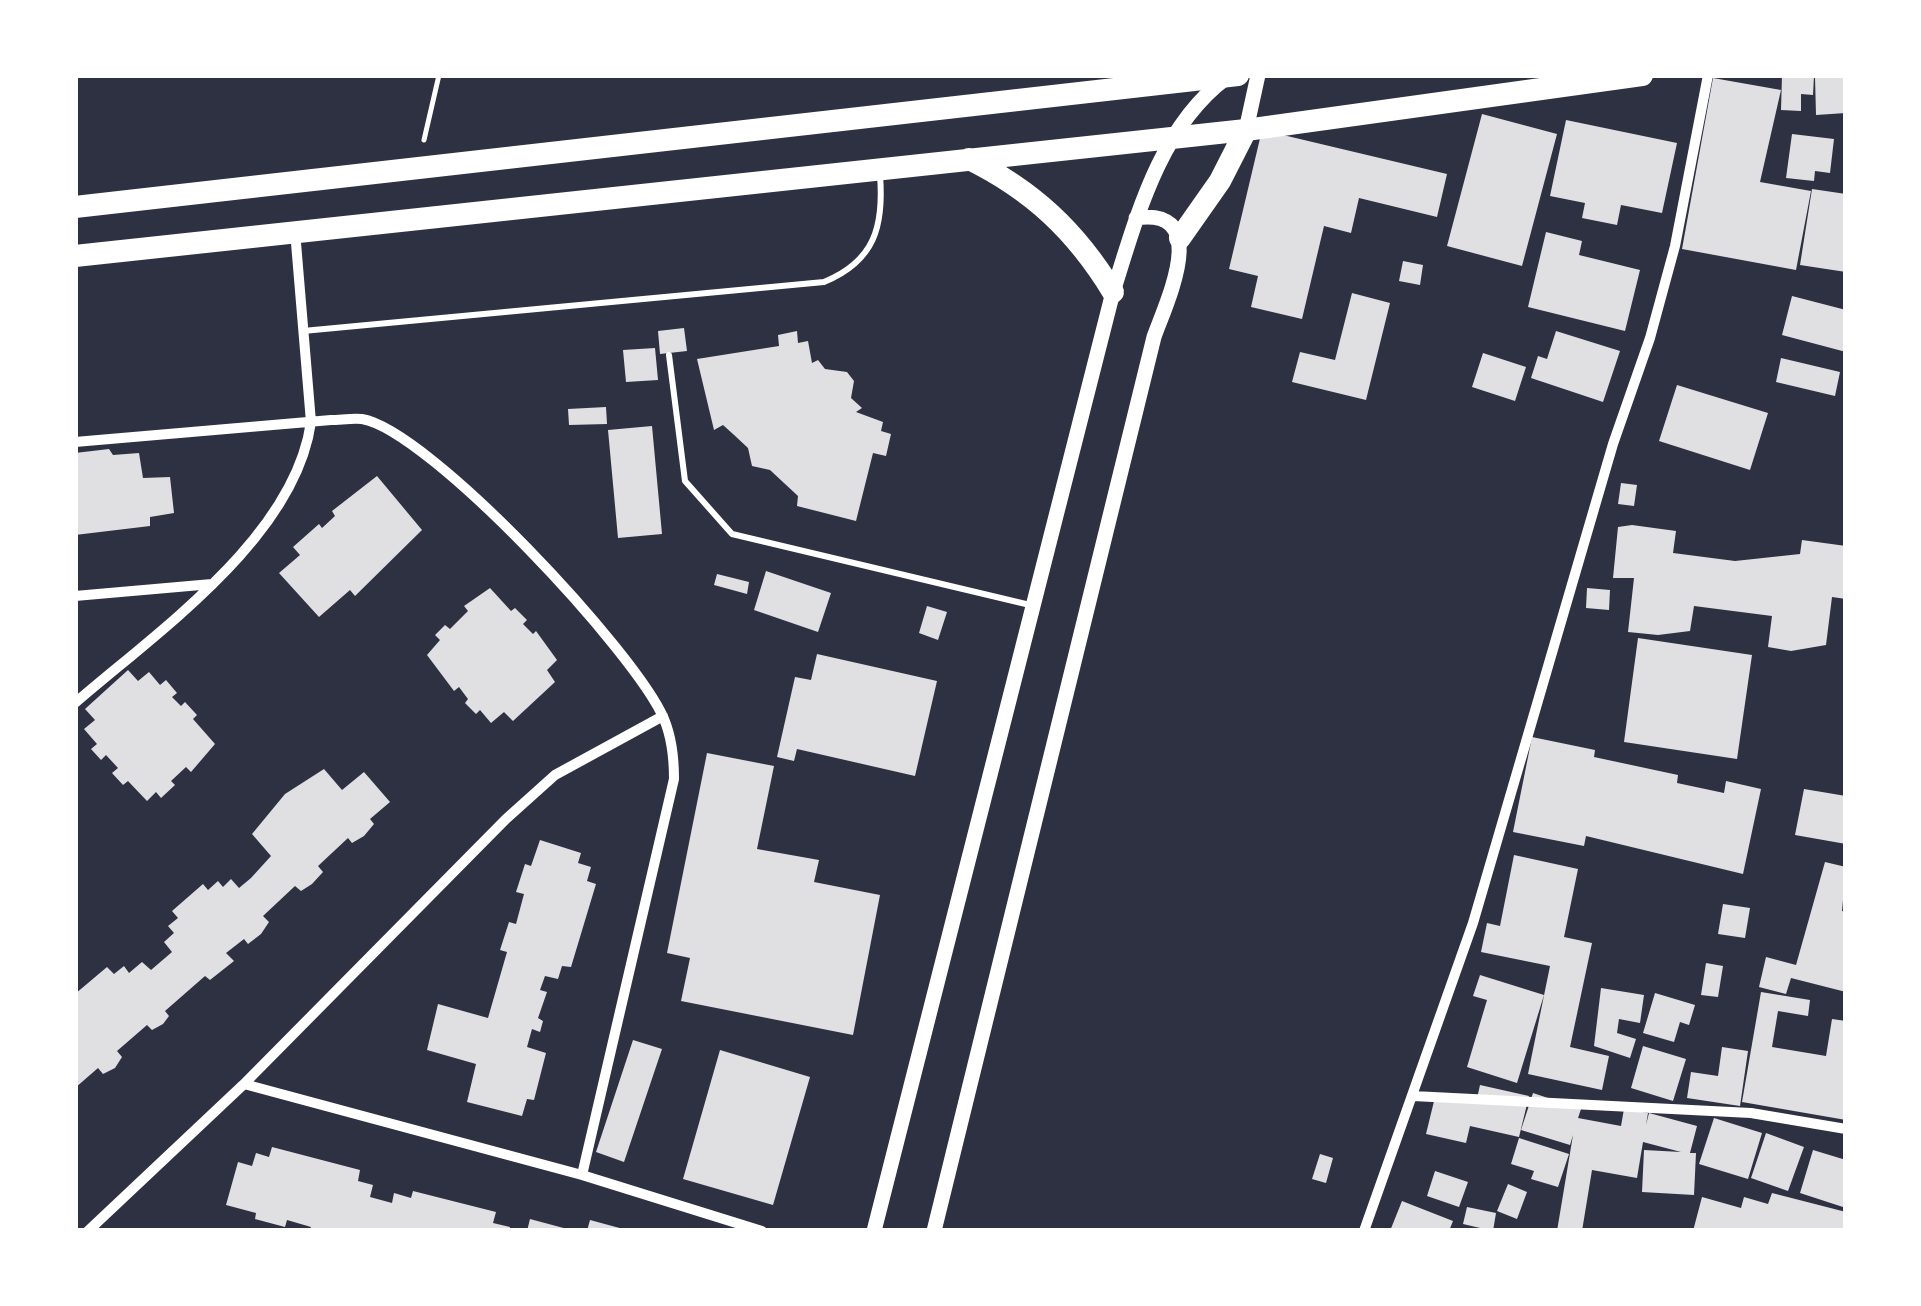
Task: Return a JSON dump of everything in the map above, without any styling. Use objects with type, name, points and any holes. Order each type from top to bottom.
[{"type":"highway","points":[[75,207],[1238,75]]},
{"type":"highway","points":[[75,256],[1246,130],[1642,75]]},
{"type":"highway","points":[[1180,238],[1220,181],[1246,130]]},
{"type":"highway","points":[[969,159],[1004,176],[1067,226],[1113,292]]},
{"type":"street","points":[[1246,130],[1258,75]]},
{"type":"street","points":[[1364,1231],[1472,923],[1613,444],[1650,338],[1675,246],[1708,75]]},
{"type":"street","points":[[874,1231],[1113,292],[1136,218],[1173,138],[1194,106],[1229,76]]},
{"type":"street","points":[[934,1231],[1154,337],[1178,266],[1180,238],[1157,218],[1136,218]]},
{"type":"street","points":[[75,702],[212,584],[293,484],[307,450],[311,422],[295,230]]},
{"type":"street","points":[[75,442],[362,419],[387,430],[448,471],[578,601],[663,716],[674,758],[674,779],[582,1175]]},
{"type":"street","points":[[75,596],[212,584]]},
{"type":"street","points":[[88,1231],[244,1084],[506,819],[555,776],[663,716]]},
{"type":"street","points":[[244,1084],[582,1175],[762,1231]]},
{"type":"street","points":[[1413,1096],[1751,1113],[1846,1129]]},
{"type":"lane","points":[[303,330],[824,282],[863,259],[876,240],[882,219],[880,168]]},
{"type":"lane","points":[[669,355],[685,481],[732,534],[1036,606]]},
{"type":"path","points":[[418,169],[439,75]]},
{"type":"building","points":[[1782,75],[1814,76],[1813,95],[1801,94],[1801,111],[1781,110]]},
{"type":"building","points":[[1846,76],[1846,113],[1816,115],[1815,77]]},
{"type":"building","points":[[1713,78],[1781,90],[1760,182],[1811,191],[1796,270],[1682,249]]},
{"type":"building","points":[[1482,114],[1557,134],[1522,266],[1447,246]]},
{"type":"building","points":[[1566,120],[1677,143],[1662,213],[1621,205],[1617,225],[1582,218],[1585,203],[1550,196]]},
{"type":"building","points":[[1262,130],[1447,174],[1437,217],[1359,198],[1351,233],[1324,226],[1302,319],[1251,307],[1258,276],[1229,269]]},
{"type":"building","points":[[1792,134],[1834,139],[1830,173],[1815,171],[1814,181],[1786,178]]},
{"type":"building","points":[[1812,189],[1846,194],[1846,272],[1800,265]]},
{"type":"building","points":[[1546,232],[1582,241],[1579,255],[1640,270],[1625,331],[1528,307]]},
{"type":"building","points":[[1403,261],[1423,265],[1420,285],[1399,281]]},
{"type":"building","points":[[1352,293],[1390,303],[1366,400],[1292,382],[1300,352],[1335,360]]},
{"type":"building","points":[[1792,296],[1846,310],[1846,352],[1782,335]]},
{"type":"building","points":[[684,328],[687,351],[660,354],[658,331]]},
{"type":"building","points":[[797,331],[798,343],[808,341],[812,363],[818,360],[825,369],[847,372],[854,381],[851,398],[862,408],[856,412],[883,422],[881,431],[891,434],[886,456],[873,453],[856,521],[797,506],[798,496],[770,470],[752,466],[748,448],[733,434],[723,425],[714,430],[697,359],[779,346],[778,335]]},
{"type":"building","points":[[1556,331],[1620,351],[1603,402],[1531,378],[1538,356],[1547,359]]},
{"type":"building","points":[[655,348],[658,380],[626,382],[623,350]]},
{"type":"building","points":[[1483,353],[1526,367],[1515,401],[1472,387]]},
{"type":"building","points":[[1781,358],[1840,372],[1835,396],[1776,382]]},
{"type":"building","points":[[1677,385],[1768,413],[1750,470],[1659,441]]},
{"type":"building","points":[[606,407],[607,424],[569,425],[568,409]]},
{"type":"building","points":[[652,426],[662,534],[618,538],[608,430]]},
{"type":"building","points":[[109,449],[113,455],[139,453],[143,478],[170,477],[174,513],[150,517],[150,526],[75,535],[75,453]]},
{"type":"building","points":[[377,476],[422,530],[355,596],[350,590],[319,617],[279,573],[300,555],[293,547],[319,524],[322,528],[335,516],[332,511]]},
{"type":"building","points":[[1621,483],[1637,485],[1634,506],[1618,504]]},
{"type":"building","points":[[1618,527],[1676,531],[1673,553],[1735,561],[1800,554],[1802,540],[1846,546],[1846,599],[1832,597],[1826,645],[1791,651],[1768,647],[1772,616],[1694,606],[1690,631],[1658,635],[1628,632],[1634,578],[1613,578]]},
{"type":"building","points":[[766,571],[831,593],[818,632],[754,610]]},
{"type":"building","points":[[717,574],[749,582],[747,594],[714,585]]},
{"type":"building","points":[[490,588],[511,611],[515,608],[527,620],[523,624],[533,634],[536,631],[557,660],[547,670],[555,682],[513,721],[504,712],[491,723],[480,710],[476,714],[465,703],[468,699],[459,687],[454,691],[427,655],[440,640],[435,635],[445,625],[450,629],[468,611],[464,606]]},
{"type":"building","points":[[1587,588],[1610,590],[1609,610],[1586,608]]},
{"type":"building","points":[[927,606],[947,612],[938,640],[919,633]]},
{"type":"building","points":[[1638,638],[1752,655],[1737,759],[1624,742]]},
{"type":"building","points":[[817,654],[937,681],[915,776],[797,749],[794,761],[777,757],[795,677],[811,680]]},
{"type":"building","points":[[128,670],[138,681],[149,672],[160,685],[166,680],[177,693],[172,697],[181,706],[185,702],[197,715],[193,719],[215,744],[191,772],[186,767],[171,781],[175,785],[161,798],[156,792],[147,801],[128,781],[123,785],[112,773],[118,768],[106,755],[101,760],[91,749],[97,744],[84,729],[95,720],[85,709]]},
{"type":"building","points":[[1532,737],[1595,750],[1594,757],[1678,775],[1677,783],[1724,793],[1726,781],[1761,789],[1743,874],[1586,836],[1584,846],[1513,832]]},
{"type":"building","points":[[707,753],[774,766],[757,849],[819,860],[814,882],[880,895],[853,1035],[681,1001],[690,958],[667,953]]},
{"type":"building","points":[[324,769],[342,790],[364,772],[390,802],[370,819],[374,824],[364,836],[352,843],[348,838],[318,866],[323,872],[312,884],[301,891],[295,886],[263,916],[269,922],[261,934],[248,944],[244,939],[226,953],[234,961],[210,980],[205,976],[165,1011],[169,1016],[163,1024],[152,1030],[147,1025],[117,1051],[122,1057],[115,1068],[103,1074],[98,1068],[75,1088],[75,994],[107,967],[114,974],[124,966],[129,973],[142,962],[151,970],[172,952],[164,942],[174,933],[168,926],[178,918],[172,911],[203,884],[208,890],[218,881],[223,887],[231,879],[239,888],[251,878],[271,856],[252,834],[285,794]]},
{"type":"building","points":[[1804,789],[1846,796],[1846,844],[1795,835]]},
{"type":"building","points":[[540,840],[581,853],[578,863],[591,867],[587,881],[596,884],[571,967],[562,966],[558,979],[545,976],[540,990],[547,992],[538,1018],[543,1021],[540,1032],[532,1029],[527,1047],[546,1053],[534,1100],[527,1099],[522,1116],[467,1102],[476,1064],[427,1050],[438,1004],[488,1018],[507,952],[500,950],[509,922],[516,924],[524,894],[516,892],[525,864],[531,866]]},
{"type":"building","points":[[1514,855],[1578,869],[1564,937],[1592,943],[1570,1047],[1609,1056],[1602,1090],[1528,1074],[1550,966],[1481,952],[1487,923],[1500,926]]},
{"type":"building","points":[[1825,862],[1846,867],[1842,911],[1846,912],[1846,992],[1791,978],[1786,994],[1759,987],[1766,957],[1796,965]]},
{"type":"building","points":[[1723,904],[1750,908],[1745,938],[1718,934]]},
{"type":"building","points":[[1706,963],[1723,966],[1718,997],[1701,995]]},
{"type":"building","points":[[1480,975],[1544,995],[1517,1083],[1467,1067],[1487,1000],[1473,996]]},
{"type":"building","points":[[1601,988],[1644,995],[1640,1023],[1619,1019],[1617,1033],[1636,1039],[1630,1058],[1594,1046]]},
{"type":"building","points":[[1761,992],[1810,1000],[1808,1016],[1778,1011],[1772,1047],[1826,1056],[1832,1019],[1846,1021],[1846,1120],[1742,1102]]},
{"type":"building","points":[[1655,993],[1695,1005],[1689,1025],[1680,1022],[1674,1042],[1643,1033]]},
{"type":"building","points":[[633,1040],[662,1049],[624,1162],[596,1152]]},
{"type":"building","points":[[1643,1046],[1686,1059],[1673,1101],[1631,1088]]},
{"type":"building","points":[[1722,1047],[1748,1051],[1740,1106],[1687,1098],[1691,1072],[1718,1076]]},
{"type":"building","points":[[720,1050],[810,1077],[773,1205],[683,1179]]},
{"type":"building","points":[[1480,1085],[1529,1096],[1519,1137],[1470,1126],[1466,1143],[1426,1134],[1436,1093],[1476,1103]]},
{"type":"building","points":[[1533,1093],[1581,1109],[1578,1118],[1621,1126],[1624,1109],[1648,1113],[1646,1125],[1649,1113],[1697,1126],[1690,1153],[1696,1153],[1694,1195],[1642,1192],[1644,1150],[1681,1152],[1643,1142],[1637,1178],[1592,1170],[1582,1231],[1557,1231],[1573,1135],[1570,1145],[1521,1130]]},
{"type":"building","points":[[1714,1118],[1762,1133],[1748,1179],[1699,1164]]},
{"type":"building","points":[[1766,1133],[1804,1147],[1788,1191],[1751,1178]]},
{"type":"building","points":[[1519,1138],[1569,1154],[1558,1187],[1531,1179],[1534,1171],[1511,1164]]},
{"type":"building","points":[[272,1147],[360,1170],[358,1181],[373,1185],[370,1197],[392,1203],[394,1193],[411,1198],[413,1191],[496,1212],[493,1223],[510,1227],[509,1231],[309,1231],[311,1227],[287,1220],[285,1227],[255,1219],[256,1213],[226,1205],[238,1162],[252,1166],[256,1153],[269,1157]]},
{"type":"building","points":[[1813,1150],[1846,1160],[1846,1208],[1800,1193]]},
{"type":"building","points":[[1320,1154],[1333,1158],[1326,1183],[1312,1179]]},
{"type":"building","points":[[1435,1171],[1468,1182],[1459,1207],[1427,1196]]},
{"type":"building","points":[[1508,1184],[1527,1192],[1517,1219],[1497,1211]]},
{"type":"building","points":[[1772,1193],[1846,1212],[1846,1231],[1693,1231],[1702,1197],[1741,1208],[1744,1197],[1768,1204]]},
{"type":"building","points":[[1402,1201],[1453,1221],[1449,1231],[1390,1231]]},
{"type":"building","points":[[1467,1207],[1496,1213],[1493,1231],[1463,1224]]},
{"type":"building","points":[[530,1219],[571,1230],[571,1231],[527,1231]]},
{"type":"building","points":[[590,1220],[627,1230],[627,1231],[587,1231]]}]
